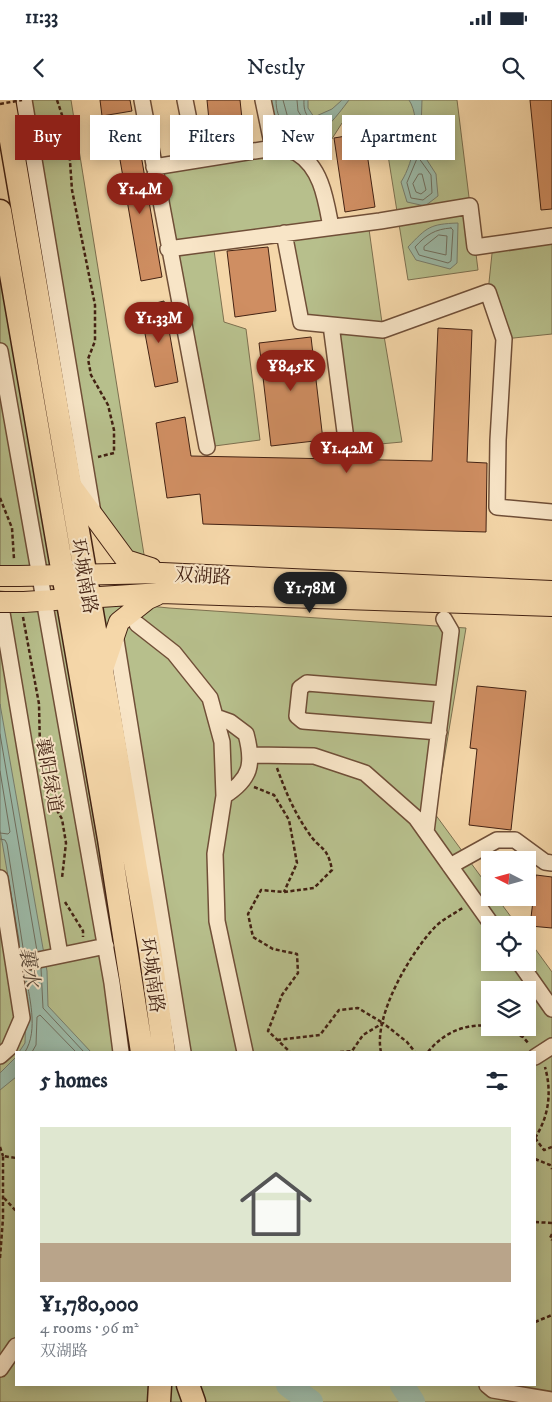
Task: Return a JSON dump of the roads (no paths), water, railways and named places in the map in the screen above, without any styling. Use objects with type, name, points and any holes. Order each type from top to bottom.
[{"type":"highway","name":"环城南路","points":[[4,100],[69,484],[74,574],[67,600],[109,839],[142,1051]]},
{"type":"highway","name":"环城南路","points":[[0,211],[74,574],[89,599],[150,950],[164,1051]]},
{"type":"highway","points":[[157,1402],[160,1386]]},
{"type":"highway","points":[[186,1402],[187,1386]]},
{"type":"highway","points":[[187,1386],[194,1402]]},
{"type":"main road","points":[[69,484],[126,560],[162,573]]},
{"type":"main road","name":"双湖路","points":[[18,572],[74,574],[162,573],[552,590]]},
{"type":"main road","points":[[102,672],[119,622],[148,598],[161,593]]},
{"type":"main road","name":"双湖路","points":[[0,602],[23,608],[44,601],[161,593],[552,606]]},
{"type":"street","points":[[23,100],[94,517]]},
{"type":"street","points":[[142,100],[168,248],[207,447]]},
{"type":"street","points":[[185,100],[188,115]]},
{"type":"street","points":[[263,100],[266,115]]},
{"type":"street","points":[[154,167],[197,160]]},
{"type":"street","points":[[304,160],[314,169],[325,197],[331,227]]},
{"type":"street","points":[[168,248],[331,227],[470,206],[474,247],[552,236]]},
{"type":"street","points":[[284,233],[301,322],[383,330],[488,292],[504,339],[498,440],[497,507],[552,512]]},
{"type":"street","points":[[331,325],[347,447]]},
{"type":"street","points":[[0,351],[18,572],[44,601],[106,946],[121,1051]]},
{"type":"street","name":"襄阳绿道","points":[[0,602],[58,956]]},
{"type":"street","points":[[426,832],[451,631],[444,619]]},
{"type":"street","points":[[137,624],[174,653],[210,698],[216,717],[222,742],[224,796],[215,854],[217,921],[245,1051]]},
{"type":"street","points":[[115,632],[182,1051]]},
{"type":"street","points":[[439,732],[302,721],[297,716],[300,688],[307,683],[443,694]]},
{"type":"street","points":[[216,717],[230,722],[246,734],[252,755],[239,787],[224,796]]},
{"type":"street","points":[[252,755],[314,756],[365,773],[416,818],[486,916]]},
{"type":"street","points":[[450,866],[497,840],[515,840],[545,862],[552,864]]},
{"type":"street","points":[[0,878],[22,1018],[9,1048],[0,1056]]},
{"type":"street","points":[[15,965],[106,946]]},
{"type":"street","points":[[525,971],[552,1009]]},
{"type":"street","points":[[537,1056],[552,1046]]},
{"type":"street","points":[[0,1369],[15,1347]]},
{"type":"street","points":[[488,1386],[494,1390],[552,1400]]},
{"type":"water","points":[[271,100],[308,100],[308,108],[313,115],[272,115]]},
{"type":"water","points":[[342,100],[349,100],[332,121],[332,115],[318,115],[332,109]]},
{"type":"water","points":[[409,100],[422,100],[422,115],[414,115]]},
{"type":"water","points":[[411,160],[427,160],[436,174],[438,196],[425,206],[407,202],[401,182]]},
{"type":"water","points":[[458,223],[457,263],[450,269],[416,260],[408,247],[420,235],[430,228],[441,224]]},
{"type":"water","name":"襄水","points":[[0,704],[47,971],[48,1006],[90,1051],[20,1051],[25,1043],[26,1007],[20,973],[19,940],[0,830]]},
{"type":"water","points":[[15,1058],[15,1078],[0,1090],[0,1073]]},
{"type":"waterway","points":[[289,1386],[311,1402]]},
{"type":"waterway","points":[[403,1386],[413,1402]]}]
